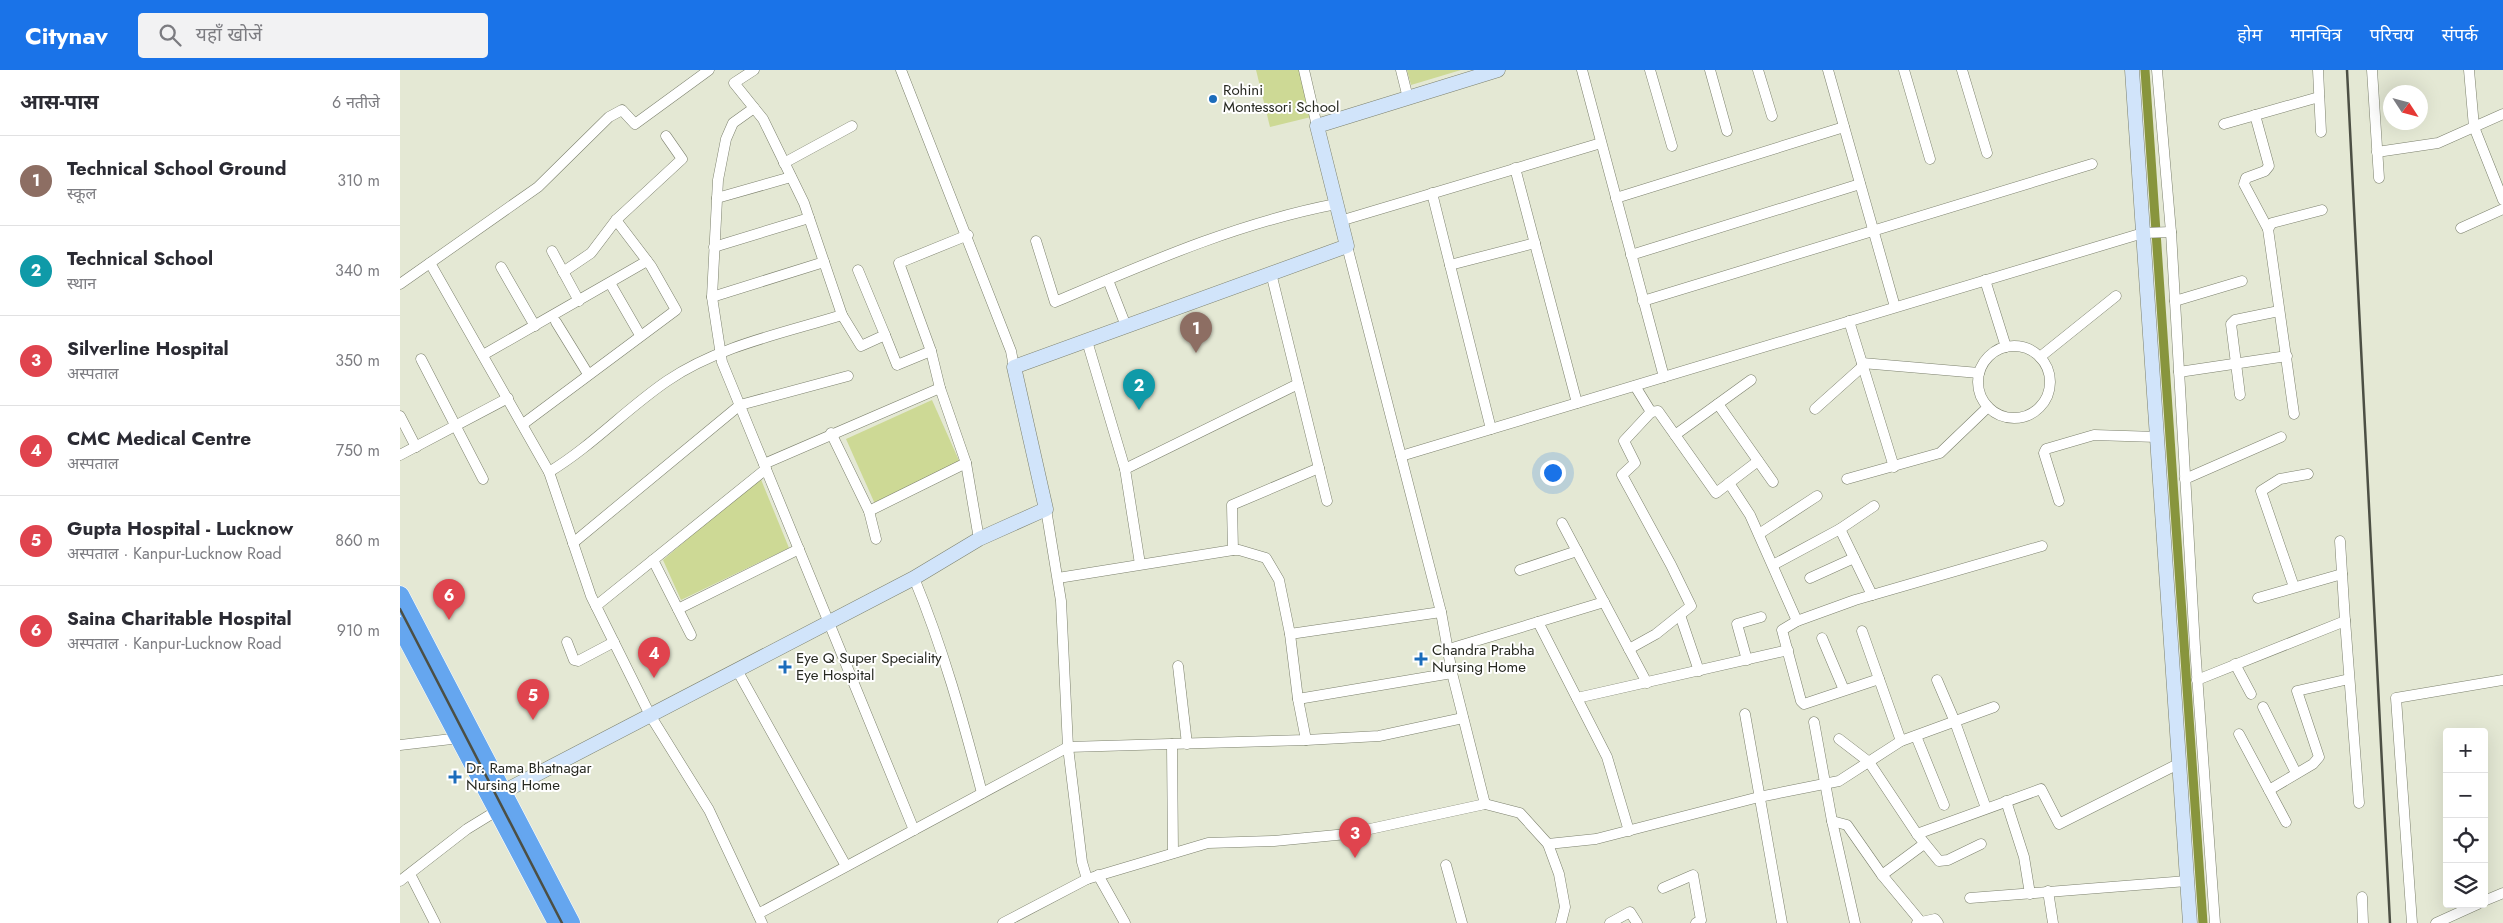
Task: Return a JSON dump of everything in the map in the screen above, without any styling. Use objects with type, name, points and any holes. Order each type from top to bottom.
[{"type":"highway","points":[[400,595],[557,923]]},
{"type":"highway","points":[[400,626],[460,738],[571,923]]},
{"type":"street","points":[[400,284],[538,187],[609,117],[622,110],[635,124],[709,70]]},
{"type":"street","points":[[754,70],[734,83],[763,119],[791,177],[809,218],[842,315],[861,346],[885,335]]},
{"type":"street","points":[[901,70],[968,235],[1011,351],[1046,509],[1058,578],[1061,600],[1068,747],[1082,862],[1086,879]]},
{"type":"street","points":[[1304,70],[1340,221],[1441,612],[1452,673],[1485,804]]},
{"type":"street","points":[[1401,70],[1408,98]]},
{"type":"street","points":[[1582,70],[1664,377]]},
{"type":"street","points":[[1650,70],[1672,146]]},
{"type":"street","points":[[1710,70],[1727,131]]},
{"type":"street","points":[[1758,70],[1772,116]]},
{"type":"street","points":[[1828,70],[1895,307]]},
{"type":"street","points":[[1904,70],[1930,158]]},
{"type":"street","points":[[1962,70],[1987,153]]},
{"type":"street","points":[[2132,70],[2145,233],[2190,923]]},
{"type":"street","points":[[2157,70],[2168,232],[2175,301],[2215,923]]},
{"type":"street","points":[[2318,70],[2321,132]]},
{"type":"street","points":[[2372,70],[2379,178]]},
{"type":"street","points":[[2469,70],[2474,127],[2503,200]]},
{"type":"street","points":[[1317,126],[1493,71]]},
{"type":"street","points":[[2224,124],[2319,97]]},
{"type":"street","points":[[754,108],[733,123],[726,139],[717,198],[712,297],[722,362],[914,830]]},
{"type":"street","points":[[2377,152],[2438,143],[2503,114]]},
{"type":"street","points":[[2255,115],[2269,166],[2265,171],[2246,178],[2244,184],[2268,229],[2294,414]]},
{"type":"street","points":[[784,163],[852,126]]},
{"type":"street","points":[[1616,198],[1844,127]]},
{"type":"street","points":[[563,272],[591,253],[616,220],[682,159],[666,136]]},
{"type":"street","points":[[1340,221],[1601,143]]},
{"type":"street","points":[[1643,301],[2092,164]]},
{"type":"street","points":[[1515,168],[1577,403]]},
{"type":"street","points":[[717,198],[791,177]]},
{"type":"street","points":[[1631,254],[1860,184]]},
{"type":"street","points":[[1432,193],[1491,429]]},
{"type":"street","points":[[1036,241],[1055,302],[1190,245],[1294,212],[1336,204]]},
{"type":"street","points":[[2461,228],[2503,209]]},
{"type":"street","points":[[2268,229],[2272,223],[2322,210]]},
{"type":"street","points":[[714,247],[809,218]]},
{"type":"street","points":[[523,424],[676,310],[647,261],[616,220]]},
{"type":"street","points":[[1401,456],[2145,233],[2168,232]]},
{"type":"street","points":[[968,235],[899,263],[932,351],[940,388],[966,463],[979,539]]},
{"type":"street","points":[[1450,265],[1534,243]]},
{"type":"street","points":[[1014,367],[1347,246]]},
{"type":"street","points":[[552,251],[579,301]]},
{"type":"street","points":[[483,355],[647,261]]},
{"type":"street","points":[[712,297],[824,262]]},
{"type":"street","points":[[430,263],[549,472],[596,606],[650,715],[709,810],[760,918],[846,866],[1068,747],[1380,736],[1463,718]]},
{"type":"street","points":[[501,268],[535,326]]},
{"type":"street","points":[[858,270],[896,365],[932,351]]},
{"type":"street","points":[[1270,273],[1327,501]]},
{"type":"street","points":[[1108,280],[1126,326]]},
{"type":"street","points":[[1985,280],[2006,347]]},
{"type":"street","points":[[2175,301],[2242,281]]},
{"type":"street","points":[[610,283],[640,336]]},
{"type":"street","points":[[2040,357],[2116,296]]},
{"type":"street","points":[[2240,395],[2231,324],[2235,320],[2279,311]]},
{"type":"street","points":[[549,472],[573,458],[668,380],[721,353],[842,315]]},
{"type":"street","points":[[1849,321],[1894,467]]},
{"type":"street","points":[[556,322],[588,374]]},
{"type":"street","points":[[1087,341],[1125,469],[1140,564]]},
{"type":"street","points":[[2006,347],[2027,348],[2040,357],[2047,367],[2050,383],[2046,398],[2039,408],[2026,416],[2013,418],[2000,416],[1988,407],[1979,393],[1980,373],[1989,356],[2006,347]]},
{"type":"street","points":[[2179,372],[2287,356]]},
{"type":"street","points":[[421,359],[483,479]]},
{"type":"street","points":[[1815,410],[1863,365],[1980,373]]},
{"type":"street","points":[[573,543],[740,405],[848,376]]},
{"type":"street","points":[[1675,435],[1751,380]]},
{"type":"street","points":[[1125,469],[1298,384]]},
{"type":"street","points":[[1635,386],[1651,412]]},
{"type":"street","points":[[596,606],[765,466],[831,433],[940,388]]},
{"type":"street","points":[[400,455],[508,398]]},
{"type":"street","points":[[1718,404],[1773,482]]},
{"type":"street","points":[[1847,479],[1940,453],[1988,407]]},
{"type":"street","points":[[1629,649],[1656,634],[1688,609],[1690,602],[1622,475],[1635,463],[1624,441],[1651,412],[1658,411],[1716,493],[1758,461]]},
{"type":"street","points":[[400,416],[416,447]]},
{"type":"street","points":[[831,433],[869,511],[876,539]]},
{"type":"street","points":[[2059,501],[2044,453],[2046,449],[2094,436],[2157,437]]},
{"type":"street","points":[[2185,479],[2281,437]]},
{"type":"street","points":[[869,511],[966,463]]},
{"type":"street","points":[[1233,550],[1232,505],[1319,468]]},
{"type":"street","points":[[2294,587],[2261,491],[2280,479],[2308,474]]},
{"type":"street","points":[[1729,483],[1750,515],[1797,621]]},
{"type":"street","points":[[1759,534],[1817,496]]},
{"type":"street","points":[[1773,566],[1840,530],[1874,506]]},
{"type":"street","points":[[400,881],[467,829],[498,800],[650,715],[914,578],[979,539],[1046,509]]},
{"type":"street","points":[[1562,523],[1647,683]]},
{"type":"street","points":[[1840,530],[1872,595]]},
{"type":"street","points":[[2340,541],[2359,803]]},
{"type":"street","points":[[1879,679],[1804,704],[1800,701],[1782,630],[1797,621],[1872,595],[2042,546]]},
{"type":"street","points":[[678,609],[799,549]]},
{"type":"street","points":[[1058,578],[1233,550],[1266,558],[1279,580],[1290,634],[1298,699],[1306,740]]},
{"type":"street","points":[[1520,570],[1577,551]]},
{"type":"street","points":[[1810,578],[1854,558]]},
{"type":"street","points":[[653,560],[691,635]]},
{"type":"street","points":[[2258,598],[2342,574]]},
{"type":"street","points":[[914,578],[938,636],[958,700],[982,793]]},
{"type":"street","points":[[1449,649],[1604,602]]},
{"type":"street","points":[[1290,634],[1441,612]]},
{"type":"street","points":[[1680,615],[1699,671]]},
{"type":"street","points":[[1747,660],[1737,624],[1761,616]]},
{"type":"street","points":[[2198,680],[2345,620]]},
{"type":"street","points":[[1538,622],[1607,757],[1629,831]]},
{"type":"street","points":[[1862,631],[1901,741]]},
{"type":"street","points":[[1822,638],[1844,690]]},
{"type":"street","points":[[567,642],[574,660],[578,661],[614,642]]},
{"type":"street","points":[[1577,698],[1788,650]]},
{"type":"street","points":[[2235,664],[2250,694]]},
{"type":"street","points":[[1178,666],[1187,744]]},
{"type":"street","points":[[737,670],[846,866]]},
{"type":"street","points":[[1298,699],[1452,673]]},
{"type":"street","points":[[2269,790],[2296,772],[2313,764],[2319,757],[2297,691],[2349,679]]},
{"type":"street","points":[[1937,680],[1955,722],[1986,808]]},
{"type":"street","points":[[2412,923],[2396,698],[2503,680]]},
{"type":"street","points":[[1548,844],[1596,840],[1759,797],[1839,781],[1901,741],[1994,707]]},
{"type":"street","points":[[2263,707],[2296,772]]},
{"type":"street","points":[[1745,714],[1782,923]]},
{"type":"street","points":[[1814,722],[1832,822],[1855,923]]},
{"type":"street","points":[[2238,734],[2286,822]]},
{"type":"street","points":[[1916,736],[1944,805]]},
{"type":"street","points":[[400,745],[460,738]]},
{"type":"street","points":[[1839,739],[1868,762],[1916,834],[1939,861],[1948,860],[1981,844]]},
{"type":"street","points":[[1172,744],[1173,853]]},
{"type":"street","points":[[1916,834],[2042,789],[2059,824],[2180,763]]},
{"type":"street","points":[[2006,801],[2024,857],[2030,894]]},
{"type":"street","points":[[1003,923],[1086,879],[1208,843],[1274,841],[1347,834],[1485,804],[1520,813],[1548,844],[1559,874],[1565,907],[1561,923]]},
{"type":"street","points":[[1832,822],[1847,825],[1919,923],[1935,919],[1938,923]]},
{"type":"street","points":[[1882,875],[1924,844]]},
{"type":"street","points":[[1446,865],[1462,923]]},
{"type":"street","points":[[410,874],[435,923]]},
{"type":"street","points":[[1098,875],[1124,923]]},
{"type":"street","points":[[1663,888],[1692,875],[1701,920],[1696,923]]},
{"type":"street","points":[[1970,898],[2188,880]]},
{"type":"street","points":[[2048,892],[2053,923]]},
{"type":"street","points":[[2488,899],[2503,893]]},
{"type":"street","points":[[2362,896],[2363,923]]},
{"type":"street","points":[[2436,923],[2469,908]]},
{"type":"street","points":[[1610,923],[1630,912],[1637,923]]},
{"type":"green space","points":[[1256,70],[1299,70],[1311,117],[1270,127]]},
{"type":"green space","points":[[1407,70],[1461,70],[1411,85]]},
{"type":"green space","points":[[932,400],[961,465],[875,504],[846,439]]},
{"type":"green space","points":[[760,477],[789,548],[681,600],[663,560]]},
{"type":"waterway","points":[[2145,70],[2203,923]]},
{"type":"railway","points":[[2347,70],[2390,923]]},
{"type":"railway","points":[[400,609],[562,923]]},
{"type":"place","name":"Rohini Montessori School","points":[[1213,99]]},
{"type":"place","name":"Technical School Ground","points":[[1196,353]]},
{"type":"place","name":"Technical School","points":[[1139,410]]},
{"type":"place","name":"Saina Charitable Hospital","points":[[449,620]]},
{"type":"place","name":"Chandra Prabha Nursing Home","points":[[1421,659]]},
{"type":"place","name":"Eye Q Super Speciality Eye Hospital","points":[[785,667]]},
{"type":"place","name":"CMC Medical Centre","points":[[654,678]]},
{"type":"place","name":"Gupta Hospital - Lucknow","points":[[533,720]]},
{"type":"place","name":"Dr. Rama Bhatnagar Nursing Home","points":[[455,777]]},
{"type":"place","name":"Silverline Hospital","points":[[1355,858]]}]
